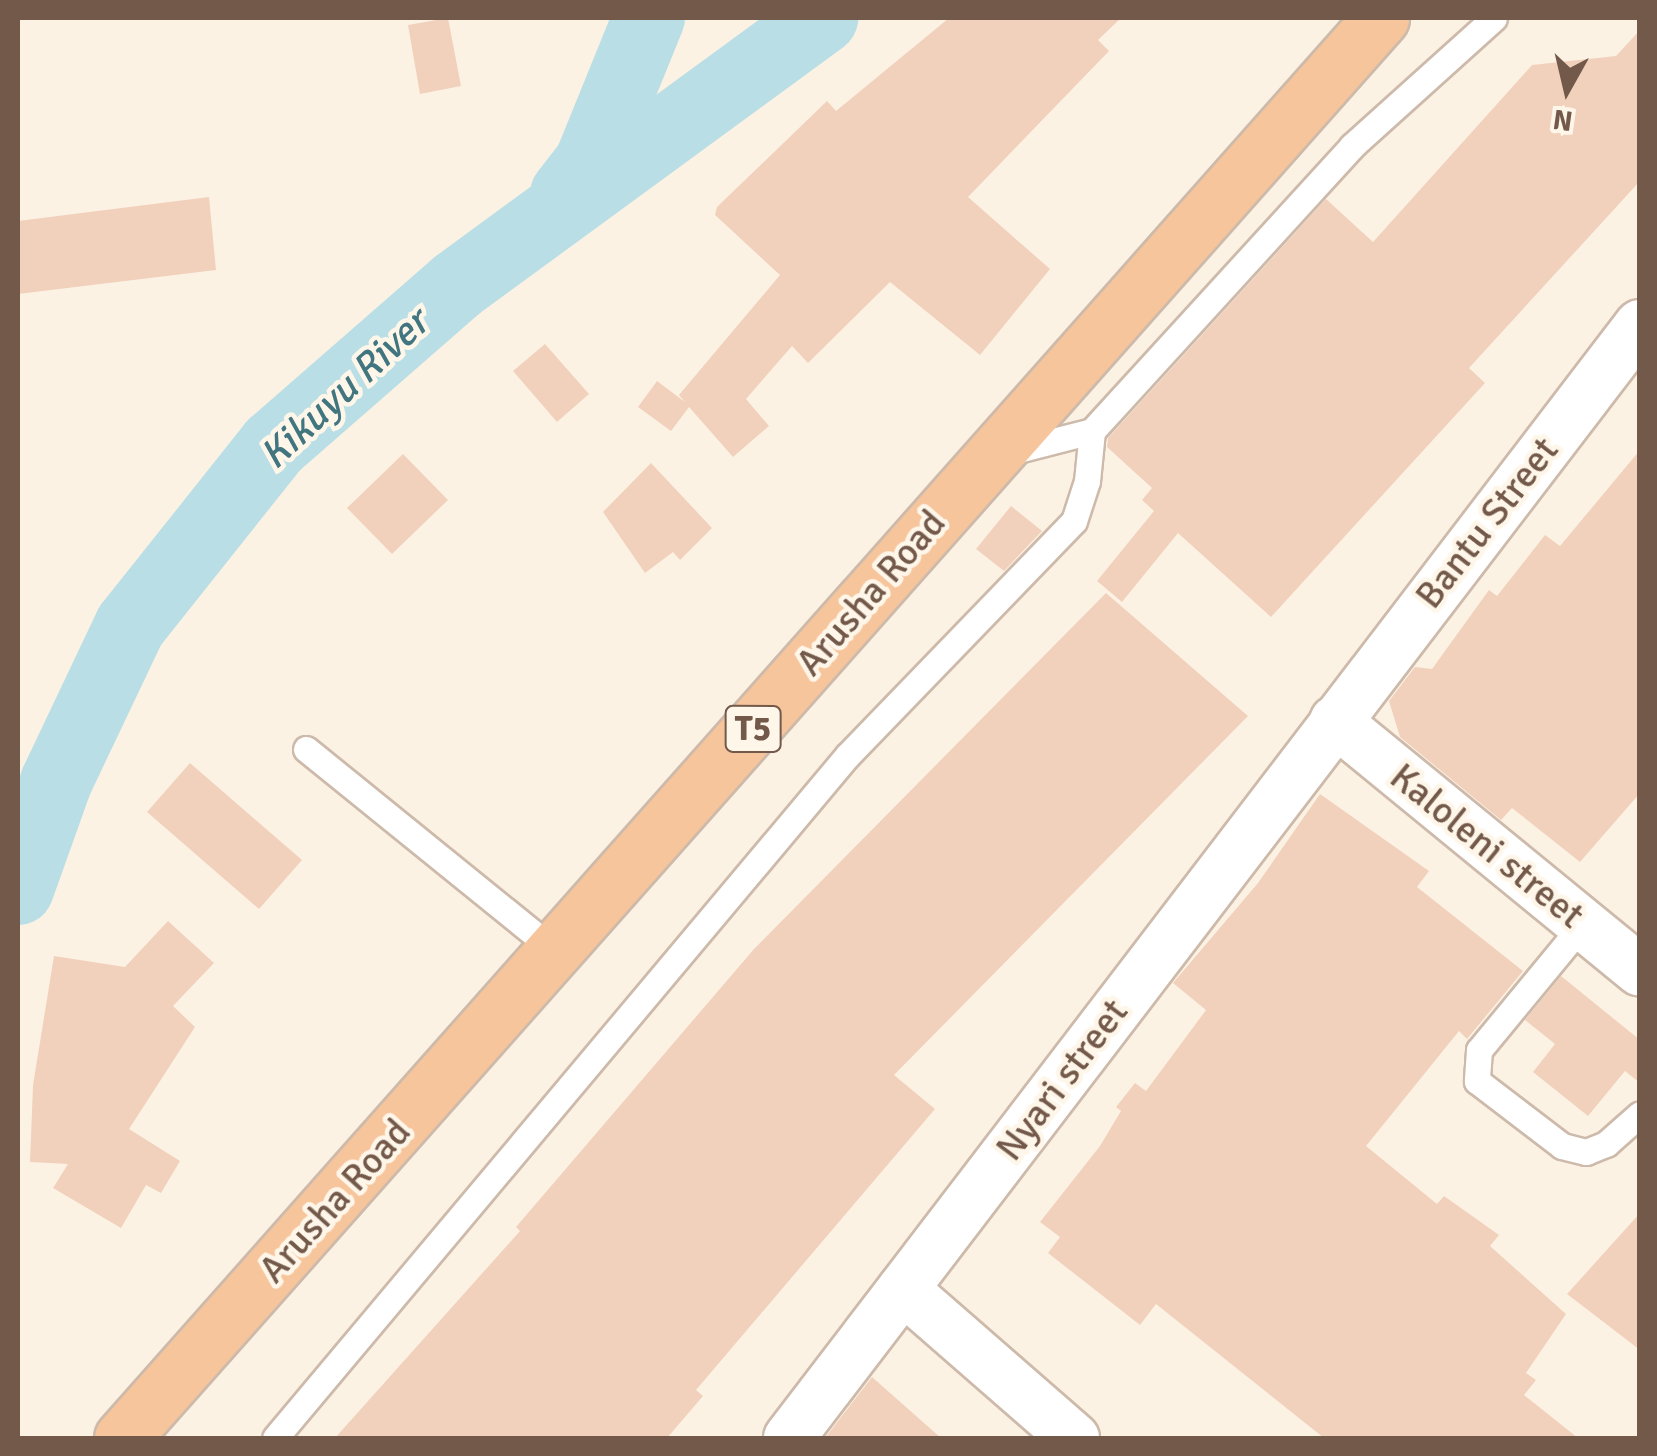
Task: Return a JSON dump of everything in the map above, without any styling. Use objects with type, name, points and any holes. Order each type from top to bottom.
[{"type":"highway","name":"Arusha Road","points":[[122,1438],[558,953],[989,456],[1381,18]]},
{"type":"street","name":"Bantu Street","points":[[1335,721],[1640,325]]},
{"type":"street","name":"Kaloleni street","points":[[1335,721],[1640,971]]},
{"type":"street","name":"Nyari street","points":[[789,1438],[1335,721]]},
{"type":"street","points":[[903,1288],[1074,1438]]},
{"type":"lane","points":[[275,1438],[848,755],[1074,521],[1092,431],[1352,146],[1494,18]]},
{"type":"lane","points":[[989,456],[1092,431]]},
{"type":"lane","points":[[306,749],[558,953]]},
{"type":"lane","points":[[1582,924],[1479,1050],[1477,1082],[1562,1146],[1586,1152],[1606,1144],[1640,1114]]},
{"type":"building","points":[[448,18],[461,86],[420,94],[408,25]]},
{"type":"building","points":[[949,18],[1121,18],[1098,40],[1109,51],[968,197],[1050,269],[980,355],[890,282],[808,363],[792,346],[746,399],[769,426],[733,457],[689,407],[671,431],[638,407],[657,381],[685,402],[679,395],[780,275],[715,215],[717,207],[827,101],[836,111]]},
{"type":"building","points":[[1640,30],[1640,181],[1469,368],[1485,383],[1271,617],[1178,533],[1122,602],[1097,581],[1154,511],[1142,500],[1152,488],[1107,447],[1108,438],[1326,199],[1373,242],[1532,65],[1616,56]]},
{"type":"building","points":[[209,197],[216,270],[18,294],[18,221]]},
{"type":"building","points":[[545,344],[589,394],[557,422],[513,371]]},
{"type":"building","points":[[1640,450],[1640,793],[1580,862],[1512,808],[1501,820],[1400,737],[1389,701],[1415,667],[1432,669],[1489,590],[1497,596],[1545,535],[1560,546]]},
{"type":"building","points":[[403,454],[448,500],[392,554],[347,508]]},
{"type":"building","points":[[651,463],[712,528],[680,560],[673,552],[645,573],[603,512]]},
{"type":"building","points":[[1011,506],[1042,531],[1004,571],[976,549]]},
{"type":"building","points":[[1106,593],[1248,716],[894,1075],[935,1109],[696,1390],[703,1396],[667,1438],[335,1438],[520,1231],[516,1227],[754,949]]},
{"type":"building","points":[[190,763],[302,860],[259,909],[147,812]]},
{"type":"building","points":[[1320,794],[1429,871],[1417,887],[1523,971],[1467,1039],[1459,1031],[1366,1146],[1437,1204],[1444,1196],[1499,1235],[1490,1246],[1566,1314],[1526,1373],[1536,1380],[1524,1395],[1578,1438],[1324,1438],[1156,1304],[1140,1325],[1048,1253],[1060,1237],[1040,1222],[1100,1146],[1121,1111],[1116,1107],[1135,1083],[1146,1091],[1206,1010],[1173,983],[1258,883]]},
{"type":"building","points":[[168,921],[214,963],[173,1006],[195,1027],[129,1129],[180,1161],[161,1193],[146,1185],[121,1228],[53,1188],[68,1164],[30,1162],[33,1085],[54,956],[125,967]]},
{"type":"building","points":[[1561,976],[1640,1040],[1640,1083],[1625,1071],[1588,1116],[1533,1072],[1555,1044],[1525,1020]]},
{"type":"building","points":[[1640,1213],[1640,1350],[1567,1294]]},
{"type":"building","points":[[872,1377],[941,1438],[825,1438]]},
{"type":"waterway","points":[[566,194],[590,163],[649,18]]},
{"type":"waterway","name":"Kikuyu River","points":[[18,889],[56,782],[130,626],[274,445],[456,286],[822,18]]}]
